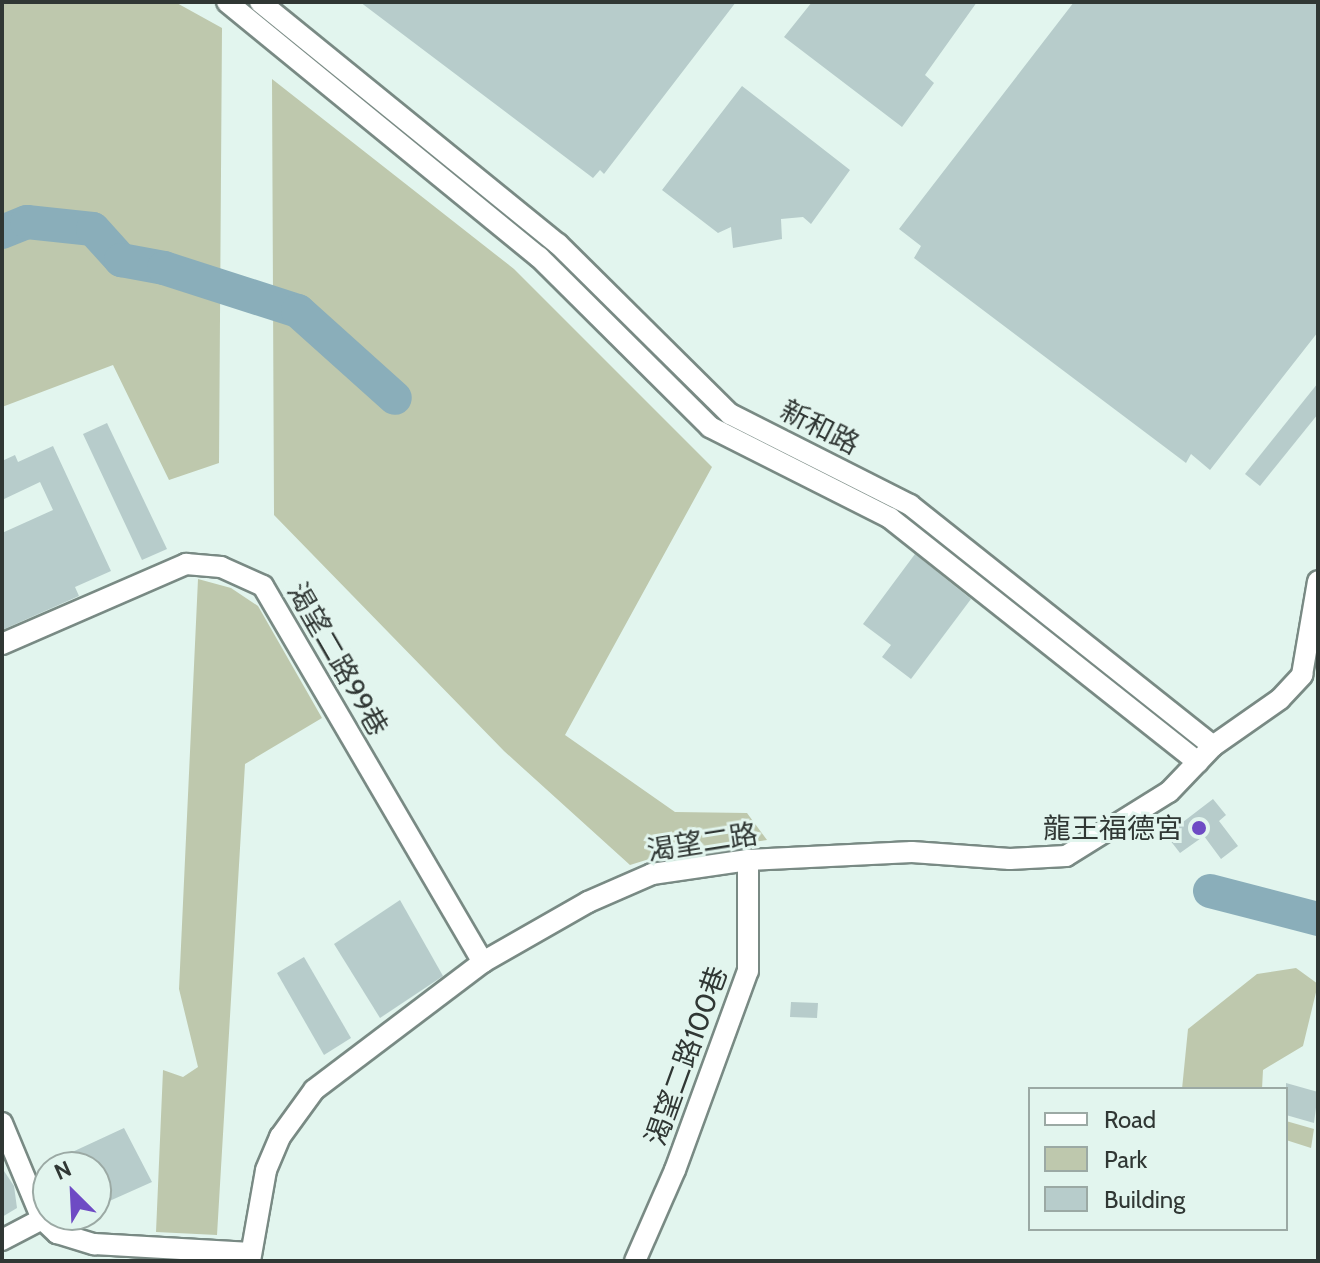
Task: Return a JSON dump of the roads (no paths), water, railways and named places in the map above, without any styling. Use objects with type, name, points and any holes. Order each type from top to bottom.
[{"type":"street","name":"新和路","points":[[227,2],[539,257],[710,427],[890,518],[1198,762]]},
{"type":"street","name":"新和路","points":[[260,2],[558,244],[730,414],[910,505],[1213,746]]},
{"type":"street","name":"渴望二路99巷","points":[[2,644],[186,564],[221,567],[263,586],[483,962]]},
{"type":"street","points":[[1213,746],[1280,699],[1302,675],[1318,581]]},
{"type":"street","name":"渴望二路","points":[[251,1257],[266,1170],[280,1137],[314,1090],[483,962],[588,902],[652,874],[748,860],[912,852],[1010,859],[1066,856],[1169,792],[1213,746]]},
{"type":"street","name":"渴望二路100巷","points":[[635,1261],[675,1170],[748,971],[748,860]]},
{"type":"street","points":[[2,1123],[32,1195]]},
{"type":"street","points":[[2,1240],[32,1224]]},
{"type":"street","points":[[55,1231],[94,1253],[251,1257]]},
{"type":"waterway","points":[[2,232],[27,222],[93,229],[121,260],[164,268],[298,311],[395,398]]},
{"type":"waterway","points":[[1210,891],[1318,919]]},
{"type":"place","name":"龍王福德宮","points":[[1199,828]]}]
